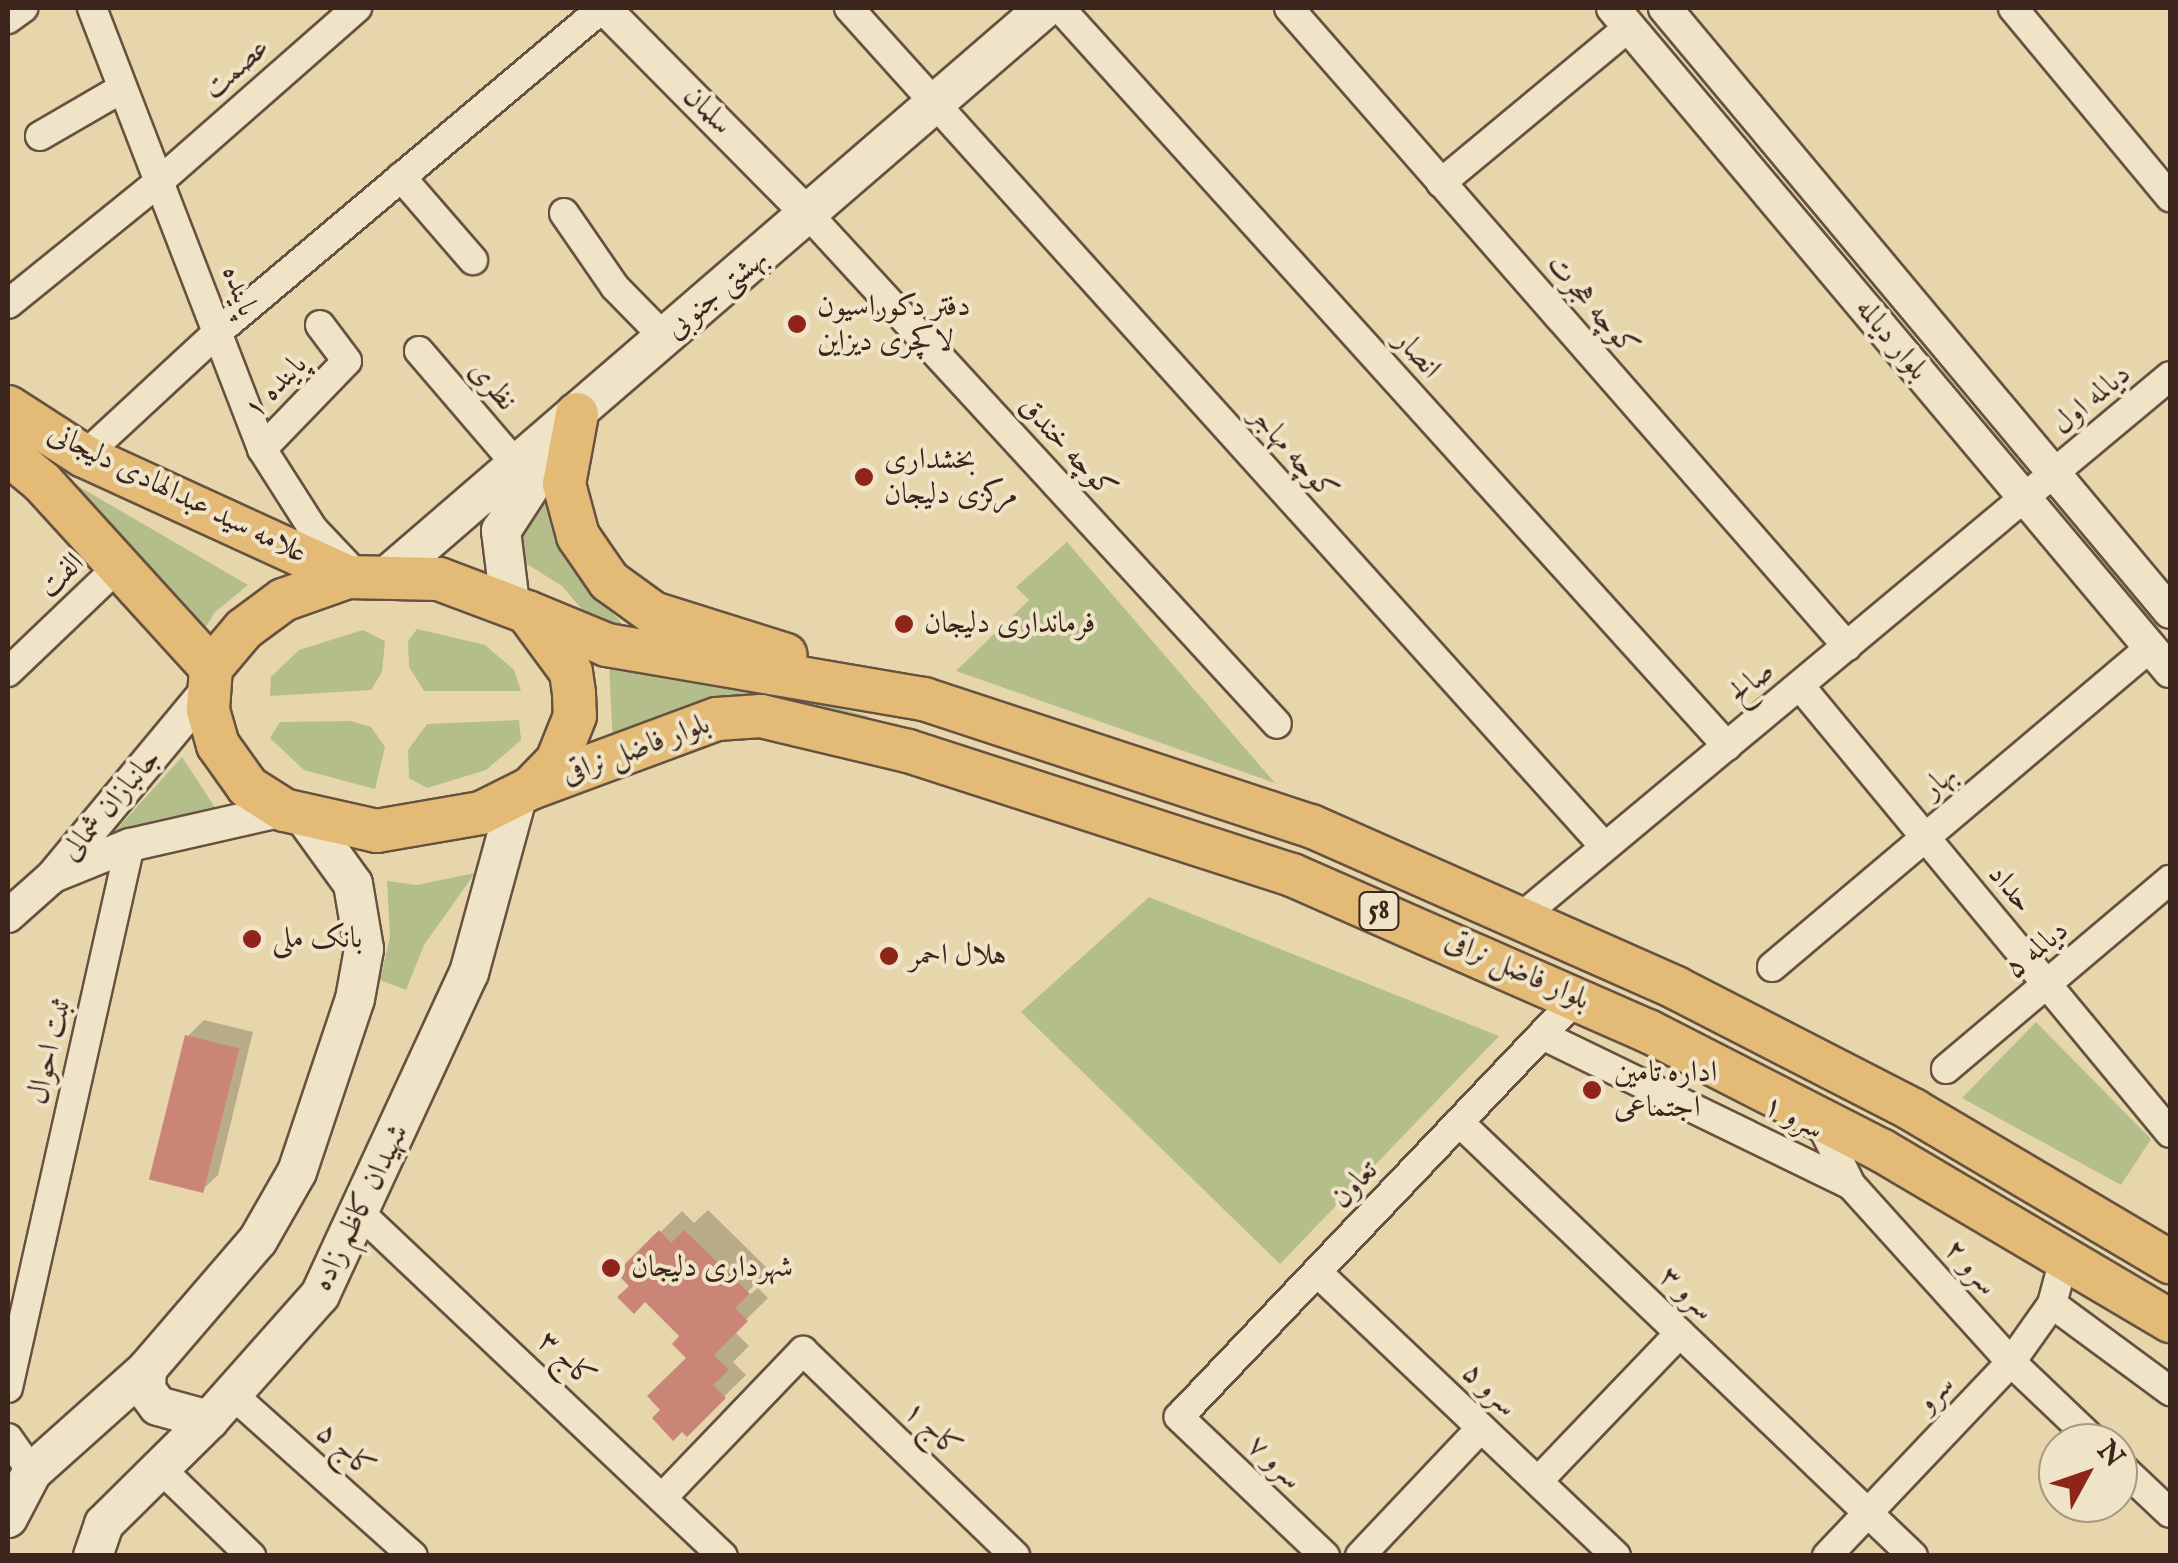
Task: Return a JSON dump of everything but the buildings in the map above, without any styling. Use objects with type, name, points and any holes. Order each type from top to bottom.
[{"type":"main road","name":"بهشتی جنوبی","points":[[364,577],[577,414],[1045,8]]},
{"type":"main road","name":"علامه سید عبدالهادی دلیجانی","points":[[8,408],[84,456],[364,577]]},
{"type":"main road","points":[[519,608],[439,579],[364,577],[282,600],[244,629],[209,678],[218,745],[248,786],[294,813],[376,831],[427,828],[525,791],[557,761],[575,716],[571,672],[519,608],[501,531],[577,414]]},
{"type":"main road","points":[[577,414],[564,484],[578,536],[609,581],[653,613],[924,699]]},
{"type":"main road","name":"علامه سید عبدالهادی دلیجانی","points":[[8,454],[118,568],[209,678]]},
{"type":"main road","name":"بلوار فاضل نراقی","points":[[519,608],[607,645],[924,699],[1311,826],[1676,988],[1913,1110],[2170,1262]]},
{"type":"main road","name":"بلوار فاضل نراقی","points":[[525,791],[717,719],[761,716],[908,751],[1292,875],[1577,998],[1818,1118],[2170,1321]]},
{"type":"main road","name":"شهیدان کاظم زاده","points":[[93,1556],[104,1524],[221,1407],[320,1295],[361,1214],[469,973],[525,791]]},
{"type":"main road","points":[[8,1518],[32,1472],[147,1369],[279,1207],[298,1172],[356,999],[364,949],[353,884],[294,813]]},
{"type":"main road","points":[[147,1369],[146,1390],[158,1406],[221,1407]]},
{"type":"street","points":[[8,19],[23,8]]},
{"type":"street","name":"پاینده","points":[[92,8],[220,330],[262,448],[313,529],[364,577]]},
{"type":"street","name":"عصمت","points":[[8,304],[161,180],[357,8]]},
{"type":"street","points":[[84,456],[220,330],[603,8]]},
{"type":"street","name":"سلمان","points":[[603,8],[809,216]]},
{"type":"street","name":"کوچه مهاجر","points":[[849,8],[933,106],[1604,846]]},
{"type":"street","name":"انصار","points":[[1060,8],[1727,746]]},
{"type":"street","name":"کوچه هجرت","points":[[1288,8],[1846,646]]},
{"type":"street","name":"بلوار دیالمه","points":[[1666,8],[2170,612]]},
{"type":"street","points":[[2012,8],[2170,196]]},
{"type":"street","points":[[1441,183],[1621,17]]},
{"type":"street","name":"بلوار دیالمه","points":[[1621,17],[2160,659]]},
{"type":"street","points":[[40,136],[122,89]]},
{"type":"street","points":[[401,178],[472,260]]},
{"type":"street","points":[[564,213],[615,287],[665,338]]},
{"type":"street","name":"کوچه خندق","points":[[809,216],[1277,724]]},
{"type":"street","name":"پاینده ۱","points":[[262,448],[348,361],[320,325]]},
{"type":"street","name":"نظری","points":[[419,351],[515,464]]},
{"type":"street","name":"دیالمه اول","points":[[2025,500],[2170,376]]},
{"type":"street","name":"صالح","points":[[1520,918],[2025,500]]},
{"type":"street","name":"الفت","points":[[8,672],[118,568]]},
{"type":"street","name":"بهار","points":[[1772,966],[1925,837],[2160,659]]},
{"type":"street","name":"جانبازان شمالی","points":[[8,916],[52,877],[209,678]]},
{"type":"street","name":"حداد","points":[[1800,686],[2170,1133]]},
{"type":"street","points":[[52,877],[130,845],[294,813]]},
{"type":"street","name":"ثبت احوال","points":[[8,1388],[130,845]]},
{"type":"street","name":"دیالمه ۵","points":[[1946,1069],[2170,880]]},
{"type":"street","name":"تعاون","points":[[1180,1417],[1577,998]]},
{"type":"street","name":"سرو ۱","points":[[1542,1035],[1851,1185]]},
{"type":"street","name":"سرو ۲","points":[[1818,1118],[1851,1185],[2011,1362],[2075,1423]]},
{"type":"street","name":"سرو ۳","points":[[1459,1122],[1913,1556]]},
{"type":"street","name":"کاج ۳","points":[[361,1214],[662,1498],[692,1545],[723,1556]]},
{"type":"street","name":"سرو","points":[[1827,1556],[2011,1362],[2052,1304],[2064,1259]]},
{"type":"street","name":"سرو ۵","points":[[1318,1272],[1616,1556]]},
{"type":"street","points":[[2052,1304],[2170,1391]]},
{"type":"street","points":[[1538,1482],[1680,1332]]},
{"type":"street","name":"کاج ۱","points":[[662,1498],[803,1351],[1015,1556]]},
{"type":"street","name":"کاج ۵","points":[[221,1407],[413,1556]]},
{"type":"street","name":"سرو ۷","points":[[1180,1417],[1325,1556]]},
{"type":"street","points":[[1360,1556],[1481,1428]]},
{"type":"street","points":[[8,1438],[32,1472]]},
{"type":"street","points":[[160,1468],[251,1556]]},
{"type":"street","points":[[2138,1483],[2170,1514]]},
{"type":"green space","points":[[52,471],[248,585],[215,612],[200,637]]},
{"type":"green space","points":[[555,480],[588,585],[626,628],[597,627],[562,586],[522,561],[511,530]]},
{"type":"green space","points":[[1067,542],[1275,783],[956,671],[1029,600],[1016,587]]},
{"type":"green space","points":[[417,629],[485,645],[514,670],[521,691],[424,691],[409,667],[408,641]]},
{"type":"green space","points":[[363,630],[385,641],[382,672],[371,690],[270,696],[271,677],[299,650]]},
{"type":"green space","points":[[609,663],[766,690],[868,716],[866,726],[613,746]]},
{"type":"green space","points":[[519,720],[521,740],[486,770],[427,788],[409,778],[408,750],[427,724]]},
{"type":"green space","points":[[351,721],[371,727],[385,747],[375,789],[304,770],[270,738],[280,722]]},
{"type":"green space","points":[[182,757],[216,809],[163,820],[97,851]]},
{"type":"green space","points":[[475,873],[424,945],[406,990],[380,980],[390,937],[387,881],[417,885]]},
{"type":"green space","points":[[1149,897],[1499,1036],[1280,1264],[1021,1012]]},
{"type":"green space","points":[[2036,1022],[2151,1139],[2121,1185],[1962,1098]]},
{"type":"place","name":"دفتر دکوراسیون لاکچری دیزاین","points":[[797,324]]},
{"type":"place","name":"بخشداری مرکزی دلیجان","points":[[864,477]]},
{"type":"place","name":"فرمانداری دلیجان","points":[[904,624]]},
{"type":"place","name":"بانک ملی","points":[[252,939]]},
{"type":"place","name":"هلال احمر","points":[[889,956]]},
{"type":"place","name":"اداره تامین اجتماعی","points":[[1592,1090]]},
{"type":"place","name":"شهرداری دلیجان","points":[[611,1268]]}]
